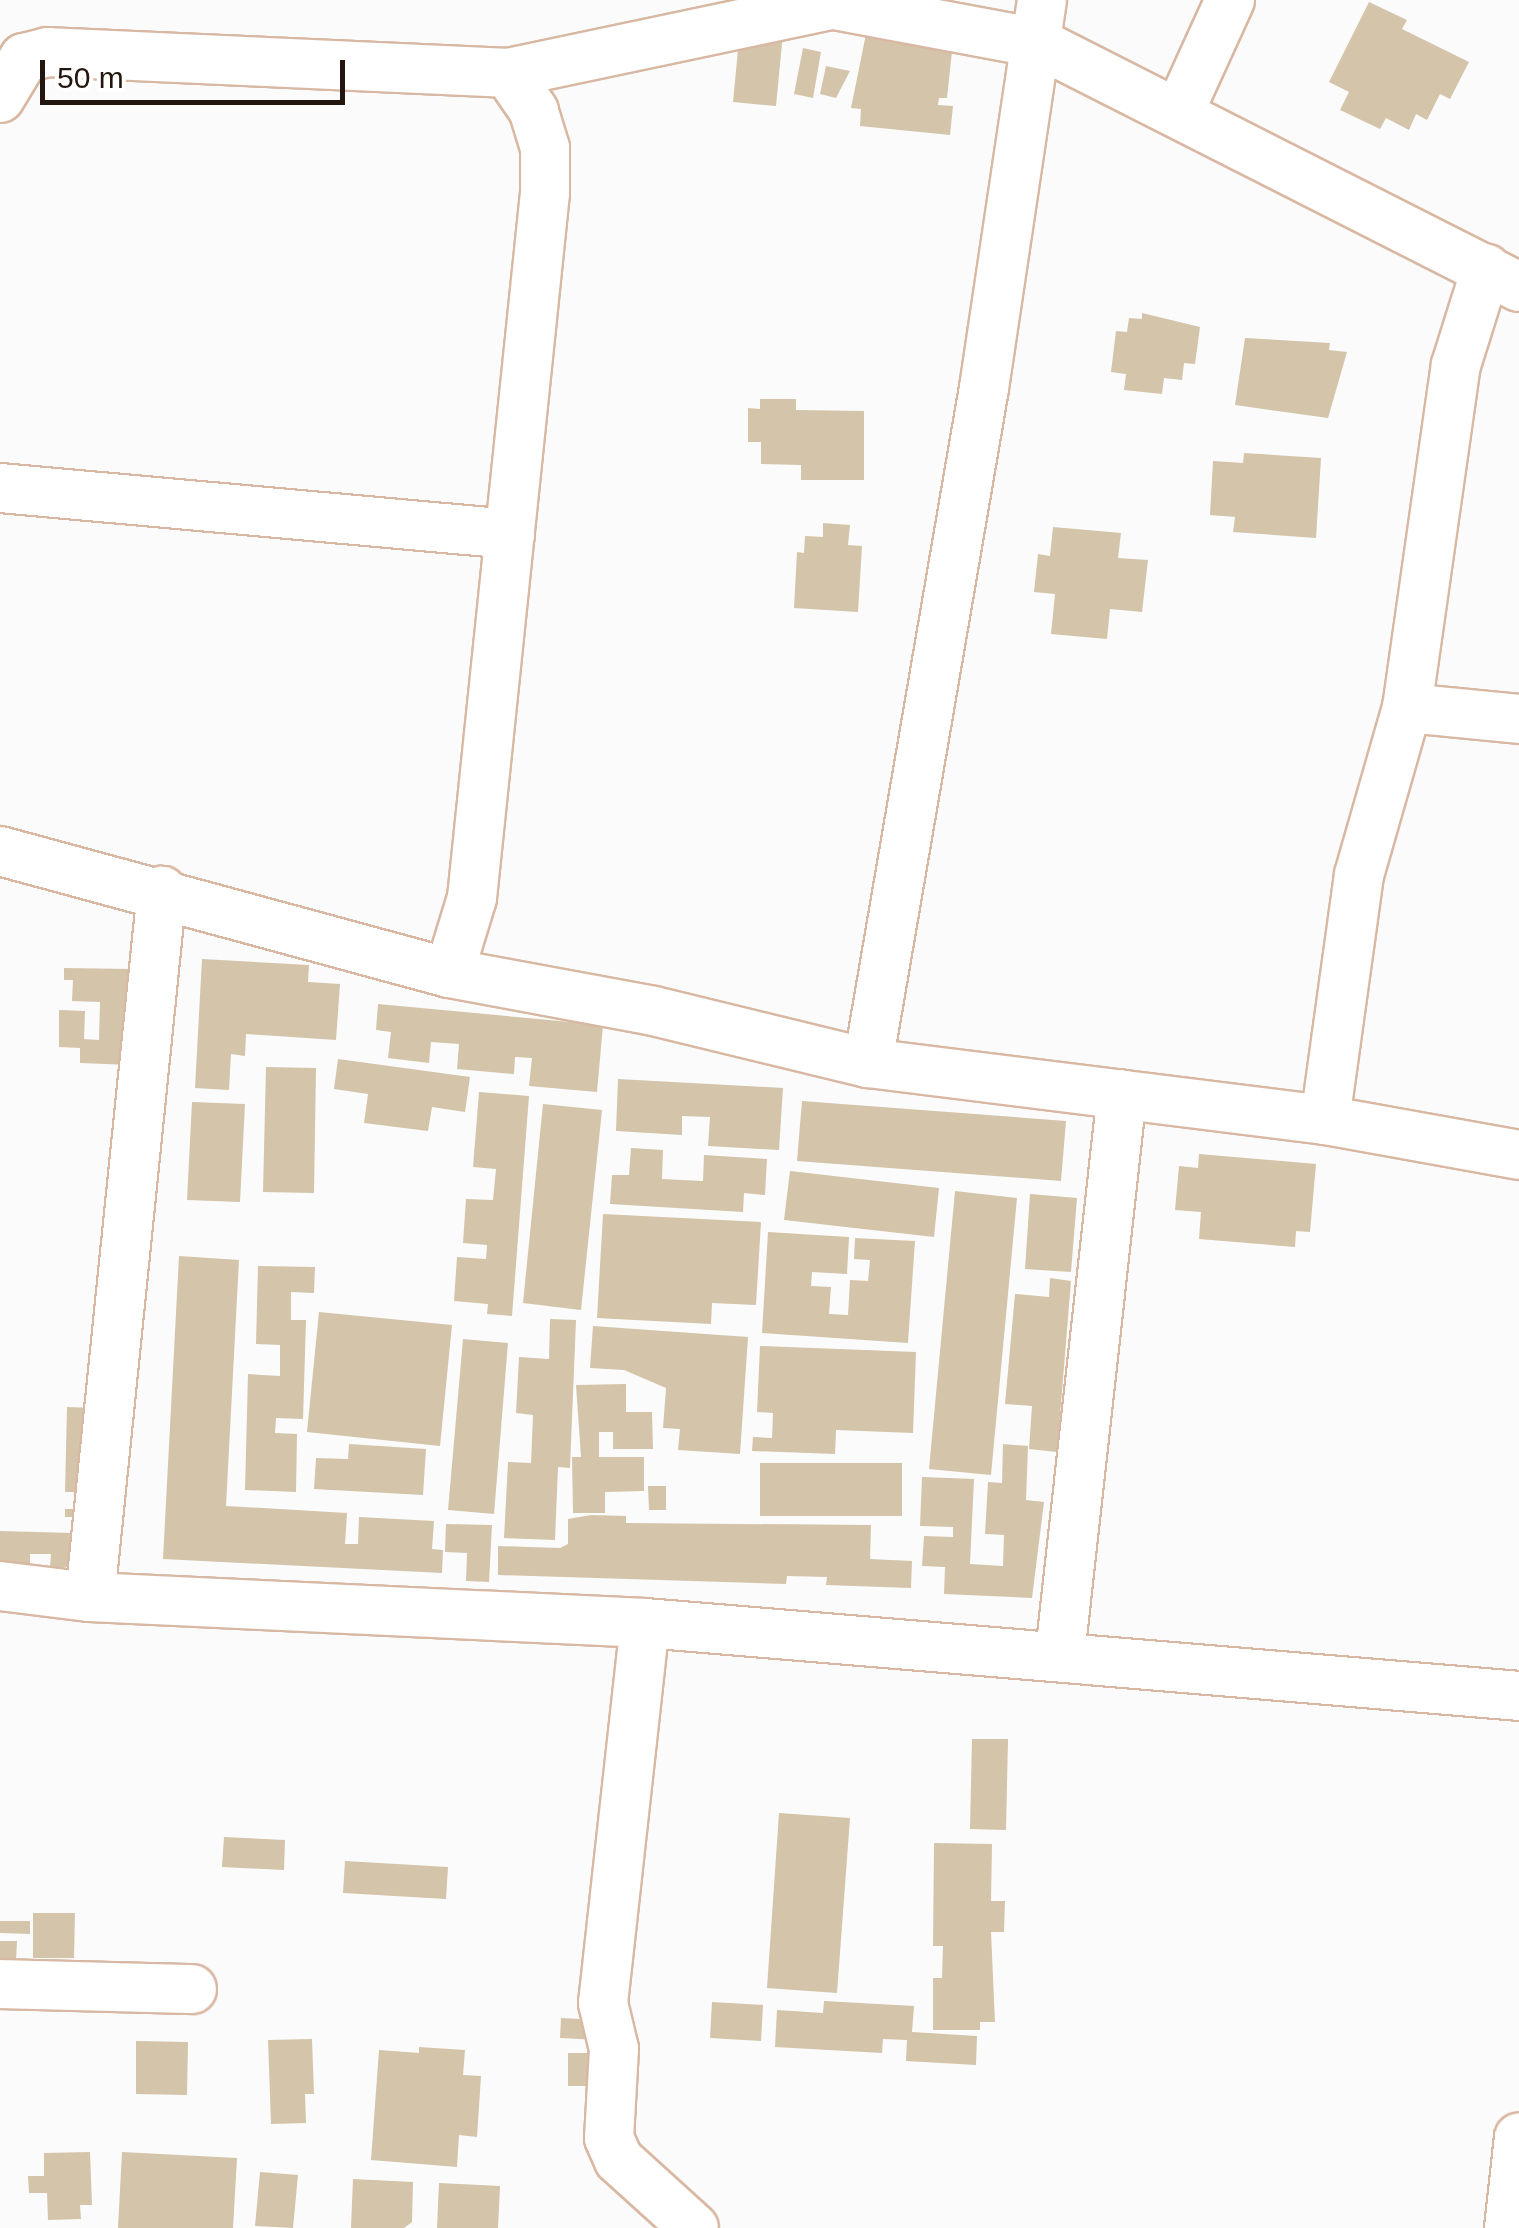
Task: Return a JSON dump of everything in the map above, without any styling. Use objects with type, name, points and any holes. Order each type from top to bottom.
[{"type":"street","points":[[1179,112],[1230,0]]},
{"type":"street","points":[[0,98],[8,75],[24,58],[48,52],[508,72],[817,3],[1040,22],[1179,112],[1502,278],[1456,366],[1406,708],[1359,875],[1325,1120]]},
{"type":"street","points":[[868,1062],[1040,22]]},
{"type":"street","points":[[449,973],[472,898],[546,193],[545,148],[534,111],[508,72]]},
{"type":"street","points":[[0,488],[510,534]]},
{"type":"street","points":[[1406,708],[1519,719]]},
{"type":"street","points":[[0,851],[162,891],[449,973],[654,1010],[868,1062],[1325,1120],[1519,1155]]},
{"type":"street","points":[[90,1597],[162,891]]},
{"type":"street","points":[[1060,1654],[1122,1094]]},
{"type":"street","points":[[0,1586],[90,1597],[645,1623],[1060,1654],[1519,1696]]},
{"type":"street","points":[[645,1623],[604,2002],[614,2049],[609,2138],[619,2160],[694,2228]]},
{"type":"street","points":[[0,1984],[192,1989]]},
{"type":"street","points":[[1509,2228],[1519,2141]]},
{"type":"building","points":[[1369,2],[1407,20],[1402,29],[1469,62],[1450,99],[1440,94],[1427,120],[1416,114],[1409,130],[1386,118],[1380,129],[1340,110],[1349,92],[1329,82]]},
{"type":"building","points":[[740,29],[783,33],[776,106],[733,102]]},
{"type":"building","points":[[866,34],[953,42],[947,98],[939,98],[938,105],[953,106],[950,135],[860,126],[861,109],[851,108]]},
{"type":"building","points":[[803,48],[821,52],[813,98],[794,94]]},
{"type":"building","points":[[826,66],[850,71],[836,98],[820,94]]},
{"type":"building","points":[[1142,313],[1200,327],[1195,364],[1184,363],[1182,380],[1164,378],[1162,394],[1124,390],[1126,374],[1111,372],[1116,331],[1127,332],[1129,318],[1142,319]]},
{"type":"building","points":[[1245,338],[1330,343],[1329,350],[1347,352],[1328,418],[1235,405]]},
{"type":"building","points":[[760,399],[796,399],[796,410],[864,411],[864,480],[801,480],[801,465],[761,464],[761,442],[748,442],[748,408],[760,409]]},
{"type":"building","points":[[1244,453],[1321,458],[1316,538],[1233,532],[1235,517],[1210,515],[1213,461],[1243,463]]},
{"type":"building","points":[[823,523],[850,525],[848,545],[862,546],[858,612],[794,608],[797,552],[804,553],[805,536],[823,537]]},
{"type":"building","points":[[1053,527],[1121,533],[1118,558],[1148,560],[1142,612],[1110,609],[1107,639],[1051,634],[1055,594],[1034,592],[1038,554],[1050,556]]},
{"type":"building","points":[[202,959],[309,965],[308,982],[340,984],[336,1040],[246,1034],[245,1056],[231,1054],[229,1090],[195,1088]]},
{"type":"building","points":[[64,968],[133,969],[131,1065],[80,1063],[80,1048],[59,1047],[59,1010],[85,1011],[84,1039],[99,1040],[100,1002],[72,1001],[73,980],[64,980]]},
{"type":"building","points":[[378,1004],[603,1025],[597,1092],[529,1086],[532,1058],[515,1057],[514,1074],[457,1069],[459,1044],[431,1042],[429,1063],[388,1058],[391,1032],[376,1030]]},
{"type":"building","points":[[338,1059],[470,1077],[465,1112],[432,1107],[428,1131],[364,1123],[368,1094],[334,1089]]},
{"type":"building","points":[[266,1067],[316,1068],[314,1193],[263,1192]]},
{"type":"building","points":[[618,1079],[783,1088],[779,1150],[708,1146],[710,1117],[682,1116],[682,1135],[616,1131]]},
{"type":"building","points":[[479,1092],[529,1096],[512,1316],[487,1314],[488,1304],[454,1301],[457,1257],[486,1259],[487,1245],[463,1243],[466,1199],[493,1200],[496,1169],[473,1167]]},
{"type":"building","points":[[802,1101],[1066,1121],[1061,1181],[797,1161]]},
{"type":"building","points":[[192,1102],[245,1104],[240,1202],[187,1200]]},
{"type":"building","points":[[543,1104],[602,1110],[581,1310],[523,1303]]},
{"type":"building","points":[[631,1148],[663,1150],[662,1179],[703,1181],[704,1155],[767,1159],[765,1195],[744,1193],[743,1212],[610,1204],[612,1175],[629,1175]]},
{"type":"building","points":[[1199,1154],[1316,1164],[1310,1232],[1296,1231],[1295,1247],[1199,1239],[1201,1212],[1175,1210],[1179,1166],[1198,1168]]},
{"type":"building","points":[[790,1171],[939,1188],[934,1237],[784,1220]]},
{"type":"building","points":[[955,1191],[1017,1198],[991,1475],[929,1469]]},
{"type":"building","points":[[1030,1194],[1077,1198],[1071,1272],[1025,1269]]},
{"type":"building","points":[[603,1214],[761,1222],[756,1305],[712,1303],[711,1324],[597,1318]]},
{"type":"building","points":[[768,1232],[849,1237],[847,1274],[812,1272],[811,1286],[831,1287],[829,1314],[848,1315],[850,1280],[868,1281],[870,1260],[854,1259],[855,1238],[915,1241],[908,1343],[762,1333]]},
{"type":"building","points":[[179,1256],[239,1260],[226,1506],[347,1513],[345,1544],[358,1544],[359,1517],[434,1521],[432,1549],[443,1550],[442,1573],[163,1559]]},
{"type":"building","points":[[258,1266],[315,1267],[314,1293],[291,1292],[291,1320],[306,1320],[303,1419],[276,1418],[275,1433],[297,1434],[296,1492],[245,1490],[248,1374],[280,1376],[280,1345],[256,1344]]},
{"type":"building","points":[[1050,1278],[1071,1281],[1057,1452],[1029,1449],[1032,1406],[1005,1404],[1015,1294],[1049,1297]]},
{"type":"building","points":[[319,1312],[452,1325],[440,1446],[307,1432]]},
{"type":"building","points":[[550,1319],[576,1320],[570,1468],[558,1467],[555,1540],[504,1538],[508,1462],[531,1463],[533,1415],[516,1413],[519,1357],[549,1359]]},
{"type":"building","points":[[593,1326],[748,1337],[740,1454],[678,1450],[680,1429],[663,1428],[666,1388],[624,1370],[590,1368]]},
{"type":"building","points":[[463,1339],[508,1343],[494,1514],[448,1510]]},
{"type":"building","points":[[760,1346],[916,1352],[913,1433],[836,1430],[835,1454],[752,1451],[753,1437],[772,1438],[773,1413],[757,1412]]},
{"type":"building","points":[[626,1384],[626,1412],[652,1412],[653,1449],[613,1449],[613,1432],[599,1432],[599,1457],[644,1457],[644,1491],[605,1492],[605,1513],[573,1513],[572,1457],[581,1457],[576,1385]]},
{"type":"building","points":[[67,1407],[94,1408],[91,1517],[65,1517],[65,1509],[80,1509],[80,1492],[65,1492]]},
{"type":"building","points":[[349,1444],[426,1449],[423,1495],[314,1489],[316,1458],[348,1459]]},
{"type":"building","points":[[1003,1444],[1028,1446],[1026,1500],[1044,1502],[1032,1598],[944,1594],[945,1567],[922,1566],[924,1536],[953,1537],[953,1527],[920,1526],[922,1477],[974,1479],[970,1564],[1003,1566],[1004,1535],[985,1534],[988,1482],[1002,1483]]},
{"type":"building","points":[[760,1463],[902,1463],[902,1516],[760,1516]]},
{"type":"building","points":[[648,1486],[666,1486],[666,1510],[649,1510]]},
{"type":"building","points":[[626,1516],[626,1523],[871,1525],[870,1559],[912,1561],[911,1588],[826,1585],[827,1577],[787,1576],[786,1584],[498,1575],[498,1546],[560,1548],[568,1544],[568,1519]]},
{"type":"building","points":[[446,1524],[492,1525],[489,1582],[466,1581],[467,1553],[445,1552]]},
{"type":"building","points":[[0,1531],[72,1533],[71,1567],[50,1567],[51,1554],[30,1554],[30,1566],[0,1565]]},
{"type":"building","points":[[972,1739],[1008,1739],[1006,1830],[970,1829]]},
{"type":"building","points":[[779,1813],[850,1818],[837,1993],[767,1988]]},
{"type":"building","points":[[224,1837],[285,1840],[284,1870],[222,1867]]},
{"type":"building","points":[[934,1843],[992,1844],[991,1901],[1005,1901],[1004,1932],[991,1932],[995,2022],[980,2022],[980,2030],[933,2030],[933,1978],[942,1978],[943,1946],[933,1946]]},
{"type":"building","points":[[345,1861],[448,1867],[446,1899],[343,1893]]},
{"type":"building","points":[[33,1913],[75,1913],[74,1958],[33,1958]]},
{"type":"building","points":[[0,1921],[30,1921],[30,1934],[0,1933]]},
{"type":"building","points":[[0,1941],[17,1941],[16,1961],[0,1961]]},
{"type":"building","points":[[824,2001],[914,2006],[912,2032],[977,2036],[976,2065],[906,2061],[907,2040],[883,2039],[882,2053],[775,2047],[777,2010],[823,2013]]},
{"type":"building","points":[[712,2002],[763,2005],[761,2041],[710,2038]]},
{"type":"building","points":[[561,2018],[599,2020],[599,2040],[560,2038]]},
{"type":"building","points":[[312,2039],[314,2094],[305,2094],[306,2123],[271,2124],[268,2040]]},
{"type":"building","points":[[136,2041],[188,2042],[187,2095],[136,2094]]},
{"type":"building","points":[[419,2047],[465,2050],[463,2075],[481,2076],[477,2137],[459,2135],[457,2167],[371,2160],[379,2050],[419,2053]]},
{"type":"building","points":[[568,2053],[601,2053],[601,2086],[568,2086]]},
{"type":"building","points":[[90,2152],[92,2205],[80,2205],[81,2219],[48,2220],[47,2193],[29,2193],[28,2176],[44,2176],[44,2153]]},
{"type":"building","points":[[122,2152],[237,2158],[233,2228],[118,2228]]},
{"type":"building","points":[[260,2172],[298,2175],[293,2228],[255,2226]]},
{"type":"building","points":[[353,2179],[413,2182],[412,2222],[404,2228],[351,2228]]},
{"type":"building","points":[[439,2183],[500,2186],[498,2228],[437,2228]]}]
